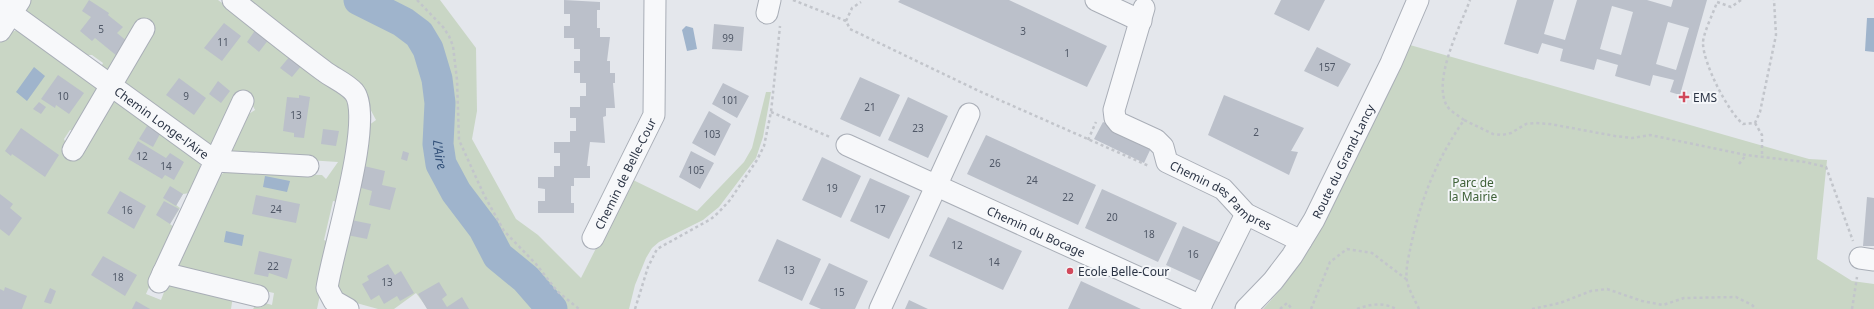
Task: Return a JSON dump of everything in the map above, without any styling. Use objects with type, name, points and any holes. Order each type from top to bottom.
[{"type":"street","points":[[232,0],[325,72],[347,86],[354,93],[360,104],[357,144],[345,212],[326,288],[334,301],[348,309]]},
{"type":"street","name":"Chemin des Pampres","points":[[1096,0],[1142,15],[1114,110],[1115,118],[1119,123],[1156,140],[1163,147],[1167,162],[1223,189],[1246,214],[1301,241]]},
{"type":"street","name":"Route du Grand-Lancy","points":[[1246,309],[1273,281],[1301,241],[1337,175],[1391,63],[1418,0]]},
{"type":"street","name":"Chemin de Belle-Cour","points":[[593,238],[654,115],[651,4]]},
{"type":"street","points":[[0,31],[10,6]]},
{"type":"street","name":"Chemin Longe-l'Aire","points":[[10,6],[111,86],[215,161],[161,278],[258,296]]},
{"type":"street","points":[[73,150],[144,29]]},
{"type":"street","points":[[243,101],[215,161],[308,166]]},
{"type":"street","points":[[880,309],[944,190],[969,114]]},
{"type":"street","name":"Chemin du Bocage","points":[[847,145],[1200,308],[1246,214]]},
{"type":"path","points":[[417,0],[450,36],[458,80],[457,123],[459,140],[484,195],[504,231],[536,264],[557,291],[579,309]]},
{"type":"path","points":[[793,0],[846,21],[850,29],[978,91],[1147,167],[1167,162]]},
{"type":"path","points":[[1470,0],[1443,72],[1442,93],[1448,108],[1464,120],[1494,134],[1502,135],[1511,133],[1526,124],[1535,123],[1632,138],[1650,135],[1746,155],[1805,162],[1826,167],[1867,259],[1852,309]]},
{"type":"path","points":[[1741,0],[1731,7],[1717,1],[1703,42],[1709,72],[1734,117],[1743,124],[1755,122]]},
{"type":"path","points":[[1755,122],[1760,112],[1776,35],[1774,0]]},
{"type":"path","points":[[846,21],[852,8],[861,2]]},
{"type":"path","points":[[634,309],[648,267],[657,249],[711,219],[730,200],[749,174],[764,146],[772,112],[773,10]]},
{"type":"path","points":[[772,112],[782,115],[847,145]]},
{"type":"path","points":[[1419,309],[1407,279],[1408,259],[1424,195],[1441,156],[1464,120]]},
{"type":"path","points":[[1755,122],[1762,135],[1762,157]]},
{"type":"path","points":[[1739,164],[1746,155]]},
{"type":"path","points":[[1310,309],[1330,262],[1347,249],[1372,252],[1407,279]]},
{"type":"path","points":[[1532,309],[1560,303],[1591,291],[1607,289],[1653,304],[1663,305],[1684,298],[1736,297],[1752,305],[1756,309]]},
{"type":"path","points":[[1280,309],[1287,303],[1292,309]]},
{"type":"path","points":[[1357,309],[1372,304],[1381,304],[1396,309]]},
{"type":"green space","points":[[27,0],[218,0],[352,99],[342,203],[333,201],[324,240],[331,243],[317,309],[253,309],[258,301],[272,305],[274,293],[182,273],[178,261],[215,179],[225,172],[322,175],[326,179],[338,162],[233,155],[229,147],[241,119],[255,110],[249,98],[220,144],[210,146],[126,84],[125,72],[107,71],[101,67],[103,63],[92,55],[85,55],[26,13],[24,4]]},
{"type":"green space","points":[[243,0],[440,0],[476,48],[477,111],[472,139],[516,219],[538,235],[581,278],[631,179],[697,211],[744,162],[752,148],[766,92],[771,92],[763,137],[756,158],[719,207],[703,220],[659,242],[652,248],[646,258],[635,285],[629,309],[428,309],[416,293],[394,309],[378,309],[342,299],[333,286],[365,128],[376,120],[358,86]]},
{"type":"green space","points":[[21,29],[98,87],[78,130],[70,130],[64,139],[68,148],[111,98],[199,159],[201,168],[190,193],[183,194],[176,205],[180,208],[170,224],[175,228],[146,294],[161,300],[166,287],[179,282],[233,296],[231,309],[0,309],[0,43],[5,34]]},
{"type":"green space","name":"Parc de la Mairie","points":[[1410,45],[1809,159],[1827,160],[1817,259],[1852,281],[1874,284],[1874,309],[1263,309],[1282,288],[1340,186]]},
{"type":"water","points":[[1867,18],[1874,18],[1874,52],[1865,51]]},
{"type":"water","points":[[686,26],[693,28],[697,49],[687,51],[682,30]]},
{"type":"water","points":[[34,67],[45,76],[27,101],[16,92]]},
{"type":"water","points":[[265,176],[290,181],[287,192],[263,187]]},
{"type":"water","points":[[226,231],[244,235],[242,246],[224,242]]},
{"type":"building","points":[[89,0],[109,13],[108,15],[123,27],[117,33],[128,42],[117,56],[95,38],[92,41],[80,31],[91,17],[82,11]]},
{"type":"building","points":[[564,0],[600,2],[600,10],[597,10],[597,28],[600,28],[600,37],[610,37],[607,61],[610,61],[610,73],[615,73],[615,83],[613,83],[615,108],[606,108],[606,116],[603,117],[605,143],[590,142],[587,166],[590,166],[590,178],[574,178],[574,186],[571,186],[571,203],[574,203],[574,213],[538,213],[538,201],[545,201],[545,189],[538,188],[538,177],[554,177],[554,166],[560,166],[560,153],[554,153],[554,142],[570,142],[570,131],[576,131],[576,118],[570,118],[570,107],[580,107],[580,96],[586,96],[586,83],[580,83],[580,73],[574,73],[574,61],[580,61],[580,49],[574,49],[574,38],[564,38],[564,26],[570,26],[570,14],[564,14]]},
{"type":"building","points":[[900,0],[1009,0],[1107,46],[1087,87],[898,2]]},
{"type":"building","points":[[1281,0],[1325,0],[1309,31],[1274,14]]},
{"type":"building","points":[[1517,0],[1554,0],[1544,34],[1565,40],[1577,0],[1647,0],[1671,7],[1673,0],[1707,0],[1680,95],[1670,92],[1674,80],[1653,75],[1650,86],[1615,76],[1618,65],[1597,59],[1594,70],[1560,61],[1563,49],[1542,43],[1538,54],[1504,44]],"holes":[[[1612,6],[1633,12],[1621,55],[1600,49]],[[1668,22],[1689,28],[1676,70],[1656,64]]]},
{"type":"building","points":[[224,23],[241,36],[222,61],[204,48]]},
{"type":"building","points":[[714,24],[744,27],[742,51],[712,49]]},
{"type":"building","points":[[256,29],[269,39],[259,52],[247,42]]},
{"type":"building","points":[[1317,47],[1351,64],[1338,87],[1304,71]]},
{"type":"building","points":[[290,56],[302,65],[292,77],[280,68]]},
{"type":"building","points":[[58,75],[84,93],[69,114],[56,105],[55,108],[41,99]]},
{"type":"building","points":[[860,77],[900,95],[880,137],[840,119]]},
{"type":"building","points":[[179,78],[206,98],[194,115],[166,95]]},
{"type":"building","points":[[218,81],[230,91],[221,103],[209,94]]},
{"type":"building","points":[[723,83],[749,96],[737,118],[712,104]]},
{"type":"building","points":[[299,95],[310,97],[304,138],[294,137],[294,133],[283,131],[287,97],[299,98]]},
{"type":"building","points":[[1224,95],[1304,128],[1291,151],[1298,152],[1289,175],[1208,135]]},
{"type":"building","points":[[908,97],[948,116],[928,158],[888,140]]},
{"type":"building","points":[[39,102],[46,107],[41,114],[33,109]]},
{"type":"building","points":[[709,111],[731,124],[715,156],[692,143]]},
{"type":"building","points":[[1103,122],[1152,146],[1144,163],[1094,139]]},
{"type":"building","points":[[147,126],[160,134],[153,147],[139,139]]},
{"type":"building","points":[[21,128],[59,155],[45,177],[12,154],[11,156],[5,151]]},
{"type":"building","points":[[323,129],[339,131],[336,146],[321,144]]},
{"type":"building","points":[[986,135],[1096,185],[1078,225],[967,174]]},
{"type":"building","points":[[138,141],[166,158],[170,153],[184,162],[174,180],[165,175],[162,179],[128,159]]},
{"type":"building","points":[[403,151],[409,153],[407,161],[401,159]]},
{"type":"building","points":[[691,151],[714,163],[700,189],[679,177]]},
{"type":"building","points":[[822,157],[861,176],[841,218],[802,200]]},
{"type":"building","points":[[364,166],[385,171],[382,185],[396,188],[390,210],[369,205],[372,191],[358,187]]},
{"type":"building","points":[[870,178],[910,196],[889,239],[850,221]]},
{"type":"building","points":[[170,186],[183,194],[176,206],[163,198]]},
{"type":"building","points":[[1102,189],[1177,223],[1158,262],[1085,228]]},
{"type":"building","points":[[120,191],[146,206],[134,229],[107,213]]},
{"type":"building","points":[[0,194],[13,204],[10,208],[22,218],[9,236],[0,229]]},
{"type":"building","points":[[256,195],[300,204],[296,223],[252,214]]},
{"type":"building","points":[[1867,197],[1874,198],[1874,246],[1863,246]]},
{"type":"building","points":[[164,201],[179,209],[170,224],[156,215]]},
{"type":"building","points":[[948,217],[1022,251],[1003,290],[929,256]]},
{"type":"building","points":[[351,220],[371,224],[367,239],[347,235]]},
{"type":"building","points":[[1183,226],[1221,243],[1203,282],[1166,265]]},
{"type":"building","points":[[777,239],[821,259],[802,301],[758,281]]},
{"type":"building","points":[[259,251],[292,259],[287,279],[269,273],[268,277],[254,274]]},
{"type":"building","points":[[103,256],[137,275],[125,296],[91,275]]},
{"type":"building","points":[[829,263],[868,281],[855,309],[821,309],[809,304]]},
{"type":"building","points":[[388,264],[395,275],[401,271],[414,293],[400,301],[397,296],[384,304],[379,295],[371,300],[362,284],[369,280],[367,276]]},
{"type":"building","points":[[1081,281],[1141,309],[1068,309]]},
{"type":"building","points":[[439,282],[447,295],[442,299],[447,307],[462,297],[469,309],[427,309],[418,294]]},
{"type":"building","points":[[5,287],[27,296],[22,309],[0,309],[0,289],[4,291]]},
{"type":"building","points":[[50,288],[56,291],[51,304],[44,302]]},
{"type":"building","points":[[909,300],[928,309],[905,309]]},
{"type":"building","points":[[136,301],[150,309],[132,309]]},
{"type":"waterway","name":"L'Aire","points":[[359,0],[403,22],[419,34],[428,49],[437,79],[440,103],[438,144],[441,164],[456,192],[484,229],[498,256],[526,279],[552,309]]},
{"type":"place","name":"EMS","points":[[1684,97]]},
{"type":"place","name":"Ecole Belle-Cour","points":[[1070,271]]}]
